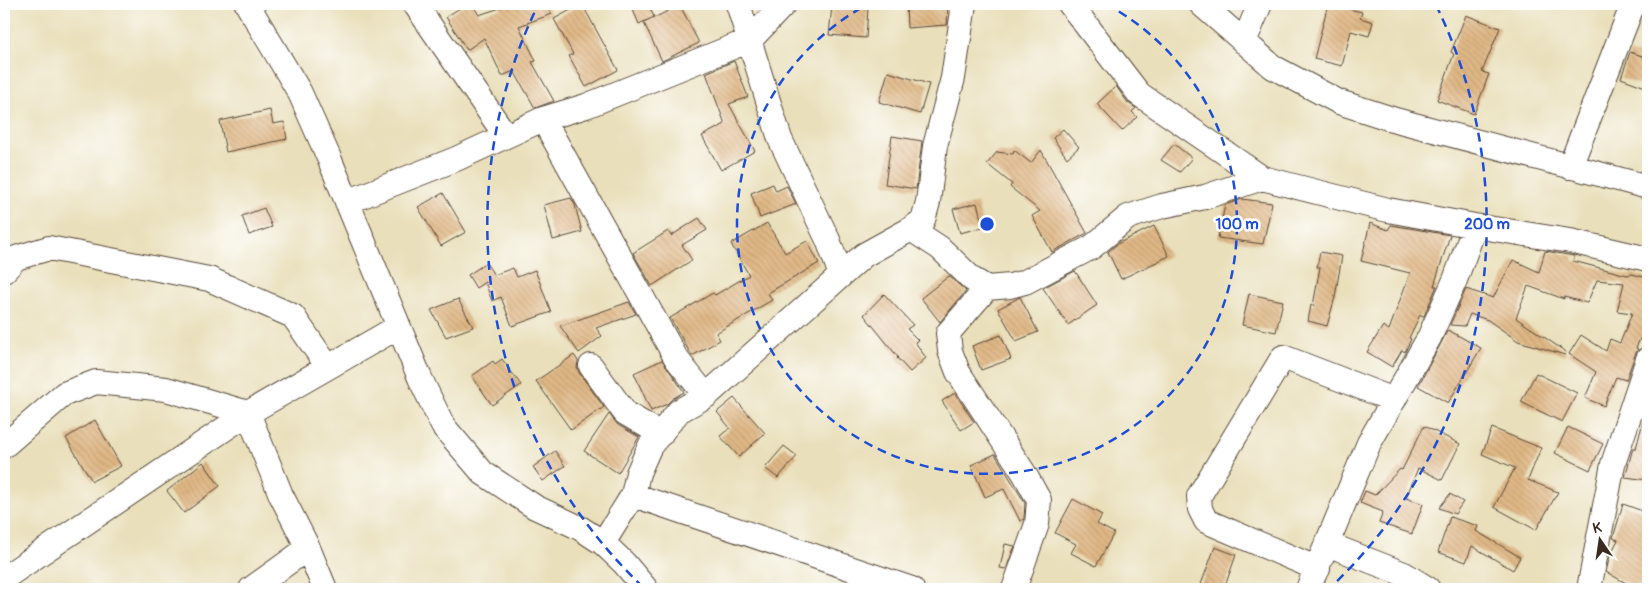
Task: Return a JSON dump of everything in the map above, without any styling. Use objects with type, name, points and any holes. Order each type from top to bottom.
[{"type":"street","points":[[247,4],[300,93],[398,327],[443,426],[483,473],[535,507],[580,528],[603,543],[624,563],[646,589]]},
{"type":"street","points":[[414,4],[506,136]]},
{"type":"street","points":[[738,4],[780,139],[828,240],[841,275]]},
{"type":"street","points":[[347,202],[543,120],[586,106],[750,40],[784,4]]},
{"type":"street","points":[[603,543],[634,495],[638,473],[650,446],[679,411],[706,396],[864,255],[911,229],[923,220],[928,202],[935,146],[953,78],[964,4]]},
{"type":"street","points":[[1070,4],[1138,94],[1262,178],[1388,210],[1570,241],[1648,259]]},
{"type":"street","points":[[1201,4],[1273,67],[1339,102],[1392,119],[1648,187]]},
{"type":"street","points":[[1244,42],[1260,4]]},
{"type":"street","points":[[1570,167],[1633,4]]},
{"type":"street","points":[[543,120],[676,358],[706,396]]},
{"type":"street","points":[[911,229],[940,248],[972,279],[987,288],[1010,286],[1038,276],[1092,247],[1128,216],[1162,206],[1205,197],[1262,178]]},
{"type":"street","points":[[1394,400],[1283,357],[1199,496],[1200,509],[1206,521],[1313,579],[1369,443],[1394,400],[1429,338],[1455,280],[1475,226]]},
{"type":"street","points":[[4,271],[16,258],[49,248],[209,279],[293,316],[328,368]]},
{"type":"street","points":[[987,288],[948,333],[950,351],[958,372],[1024,472],[1039,500],[1037,524],[1014,589]]},
{"type":"street","points":[[11,589],[4,579],[248,413],[398,327]]},
{"type":"street","points":[[1595,586],[1613,464],[1648,359]]},
{"type":"street","points":[[591,366],[625,413],[661,434]]},
{"type":"street","points":[[4,446],[64,394],[96,382],[166,389],[248,413]]},
{"type":"street","points":[[248,413],[281,495],[308,548],[325,589]]},
{"type":"street","points":[[634,495],[912,589]]},
{"type":"street","points":[[1327,544],[1404,574],[1428,589]]},
{"type":"street","points":[[251,589],[308,548]]},
{"type":"building","points":[[466,4],[472,4],[479,15],[512,4],[545,4],[552,14],[519,26],[536,61],[532,62],[554,101],[535,108],[514,71],[502,76],[484,38],[467,50],[446,17]]},
{"type":"building","points":[[582,4],[618,70],[586,87],[569,56],[573,54],[554,19]]},
{"type":"building","points":[[648,4],[654,17],[639,24],[633,10]]},
{"type":"building","points":[[906,4],[948,4],[947,25],[907,28]]},
{"type":"building","points":[[1328,4],[1362,12],[1360,18],[1373,22],[1369,36],[1351,31],[1342,66],[1314,59]]},
{"type":"building","points":[[680,5],[699,43],[662,61],[644,23]]},
{"type":"building","points":[[832,6],[868,9],[866,38],[829,35]]},
{"type":"building","points":[[1466,15],[1500,28],[1482,72],[1489,74],[1474,114],[1437,100],[1454,54],[1451,52]]},
{"type":"building","points":[[1630,52],[1648,58],[1648,88],[1621,78]]},
{"type":"building","points":[[734,61],[748,97],[729,104],[755,151],[721,170],[702,136],[725,124],[706,73]]},
{"type":"building","points":[[888,72],[929,84],[920,114],[879,102]]},
{"type":"building","points":[[1116,86],[1128,103],[1136,108],[1132,112],[1137,117],[1122,131],[1097,104]]},
{"type":"building","points":[[270,110],[273,124],[284,122],[287,139],[226,152],[220,121]]},
{"type":"building","points":[[1063,129],[1079,147],[1067,158],[1053,138]]},
{"type":"building","points":[[892,136],[922,141],[916,189],[885,184]]},
{"type":"building","points":[[1174,144],[1192,158],[1180,172],[1161,160]]},
{"type":"building","points":[[1014,150],[1031,163],[1041,150],[1087,233],[1052,252],[1032,216],[1040,211],[1010,187],[1012,184],[987,164],[997,152],[1013,154]]},
{"type":"building","points":[[773,184],[776,191],[787,186],[796,204],[760,218],[751,193]]},
{"type":"building","points":[[443,193],[466,232],[441,246],[418,207]]},
{"type":"building","points":[[571,198],[575,205],[582,232],[553,240],[544,205]]},
{"type":"building","points":[[1242,199],[1272,203],[1263,244],[1218,238],[1225,205]]},
{"type":"building","points":[[977,203],[983,227],[960,233],[953,209]]},
{"type":"building","points":[[264,208],[272,227],[249,235],[242,216]]},
{"type":"building","points":[[699,218],[707,230],[682,245],[692,260],[652,286],[633,253],[668,231],[671,236]]},
{"type":"building","points":[[767,223],[785,253],[807,241],[819,263],[768,293],[772,300],[716,333],[720,340],[692,356],[670,318],[749,275],[731,244]]},
{"type":"building","points":[[1370,223],[1388,230],[1391,225],[1450,235],[1434,286],[1437,286],[1424,316],[1420,315],[1409,338],[1411,339],[1405,352],[1402,350],[1392,367],[1367,352],[1383,326],[1389,330],[1410,273],[1361,261]]},
{"type":"building","points":[[1154,226],[1169,256],[1121,279],[1108,252],[1117,244]]},
{"type":"building","points":[[1545,251],[1574,256],[1573,261],[1627,275],[1632,274],[1648,278],[1648,307],[1642,324],[1646,325],[1636,348],[1638,349],[1626,380],[1616,377],[1604,406],[1585,398],[1596,372],[1569,354],[1581,335],[1606,351],[1610,339],[1620,343],[1632,313],[1617,311],[1624,283],[1597,280],[1587,303],[1564,297],[1564,299],[1528,286],[1516,318],[1566,352],[1565,355],[1518,341],[1488,320],[1470,314],[1465,326],[1450,325],[1466,289],[1493,298],[1513,260],[1539,272]]},
{"type":"building","points":[[1320,252],[1342,256],[1335,297],[1327,326],[1308,321],[1311,305],[1313,306],[1320,267],[1317,267]]},
{"type":"building","points":[[486,263],[494,275],[513,268],[517,277],[535,270],[551,312],[512,326],[501,297],[492,301],[485,282],[476,288],[468,275]]},
{"type":"building","points":[[1075,271],[1097,305],[1068,325],[1043,288]]},
{"type":"building","points":[[949,276],[966,291],[940,322],[921,298]]},
{"type":"building","points":[[884,294],[913,325],[907,329],[918,340],[915,342],[926,358],[910,372],[864,315]]},
{"type":"building","points":[[1249,294],[1283,301],[1276,332],[1242,325]]},
{"type":"building","points":[[1020,297],[1038,332],[1016,341],[998,309]]},
{"type":"building","points":[[458,299],[473,327],[446,337],[431,310]]},
{"type":"building","points":[[629,302],[636,314],[596,328],[602,336],[579,353],[560,326]]},
{"type":"building","points":[[1448,330],[1481,348],[1448,403],[1418,386]]},
{"type":"building","points":[[1001,335],[1011,359],[981,370],[972,346]]},
{"type":"building","points":[[574,355],[578,361],[577,368],[580,374],[604,407],[571,430],[536,381]]},
{"type":"building","points":[[502,359],[521,385],[492,405],[472,376],[493,361],[495,364]]},
{"type":"building","points":[[662,360],[684,392],[667,404],[651,411],[634,373]]},
{"type":"building","points":[[1536,373],[1577,393],[1562,422],[1521,402]]},
{"type":"building","points":[[955,393],[974,422],[961,430],[942,401]]},
{"type":"building","points":[[734,398],[765,433],[739,457],[720,436],[730,428],[717,412]]},
{"type":"building","points":[[609,414],[618,425],[639,437],[618,473],[584,451]]},
{"type":"building","points":[[1644,418],[1648,419],[1648,480],[1625,477],[1633,448],[1636,448]]},
{"type":"building","points":[[95,420],[121,466],[92,481],[66,438]]},
{"type":"building","points":[[1424,426],[1460,444],[1442,480],[1418,468],[1406,498],[1423,504],[1412,534],[1379,523],[1383,512],[1360,503],[1365,491],[1375,495],[1400,469],[1402,470]]},
{"type":"building","points":[[1568,427],[1603,444],[1590,470],[1555,453]]},
{"type":"building","points":[[1492,428],[1541,448],[1528,480],[1558,492],[1536,530],[1494,507],[1515,468],[1482,454]]},
{"type":"building","points":[[784,446],[797,456],[778,478],[765,468]]},
{"type":"building","points":[[555,451],[565,466],[543,481],[533,467]]},
{"type":"building","points":[[995,454],[1025,503],[1024,519],[1020,521],[1004,489],[985,497],[971,465]]},
{"type":"building","points":[[203,462],[220,486],[184,513],[167,491]]},
{"type":"building","points":[[1450,494],[1463,502],[1455,514],[1439,508]]},
{"type":"building","points":[[1073,499],[1102,515],[1097,524],[1114,533],[1096,566],[1071,553],[1076,544],[1055,533]]},
{"type":"building","points":[[1623,504],[1648,513],[1648,589],[1637,589],[1606,572],[1610,555],[1618,540],[1613,538]]},
{"type":"building","points":[[1450,517],[1478,526],[1476,531],[1520,557],[1513,570],[1472,546],[1466,562],[1438,552]]},
{"type":"building","points":[[1005,544],[1015,546],[1006,569],[1000,568]]},
{"type":"building","points":[[1215,547],[1236,555],[1224,589],[1200,587]]}]
